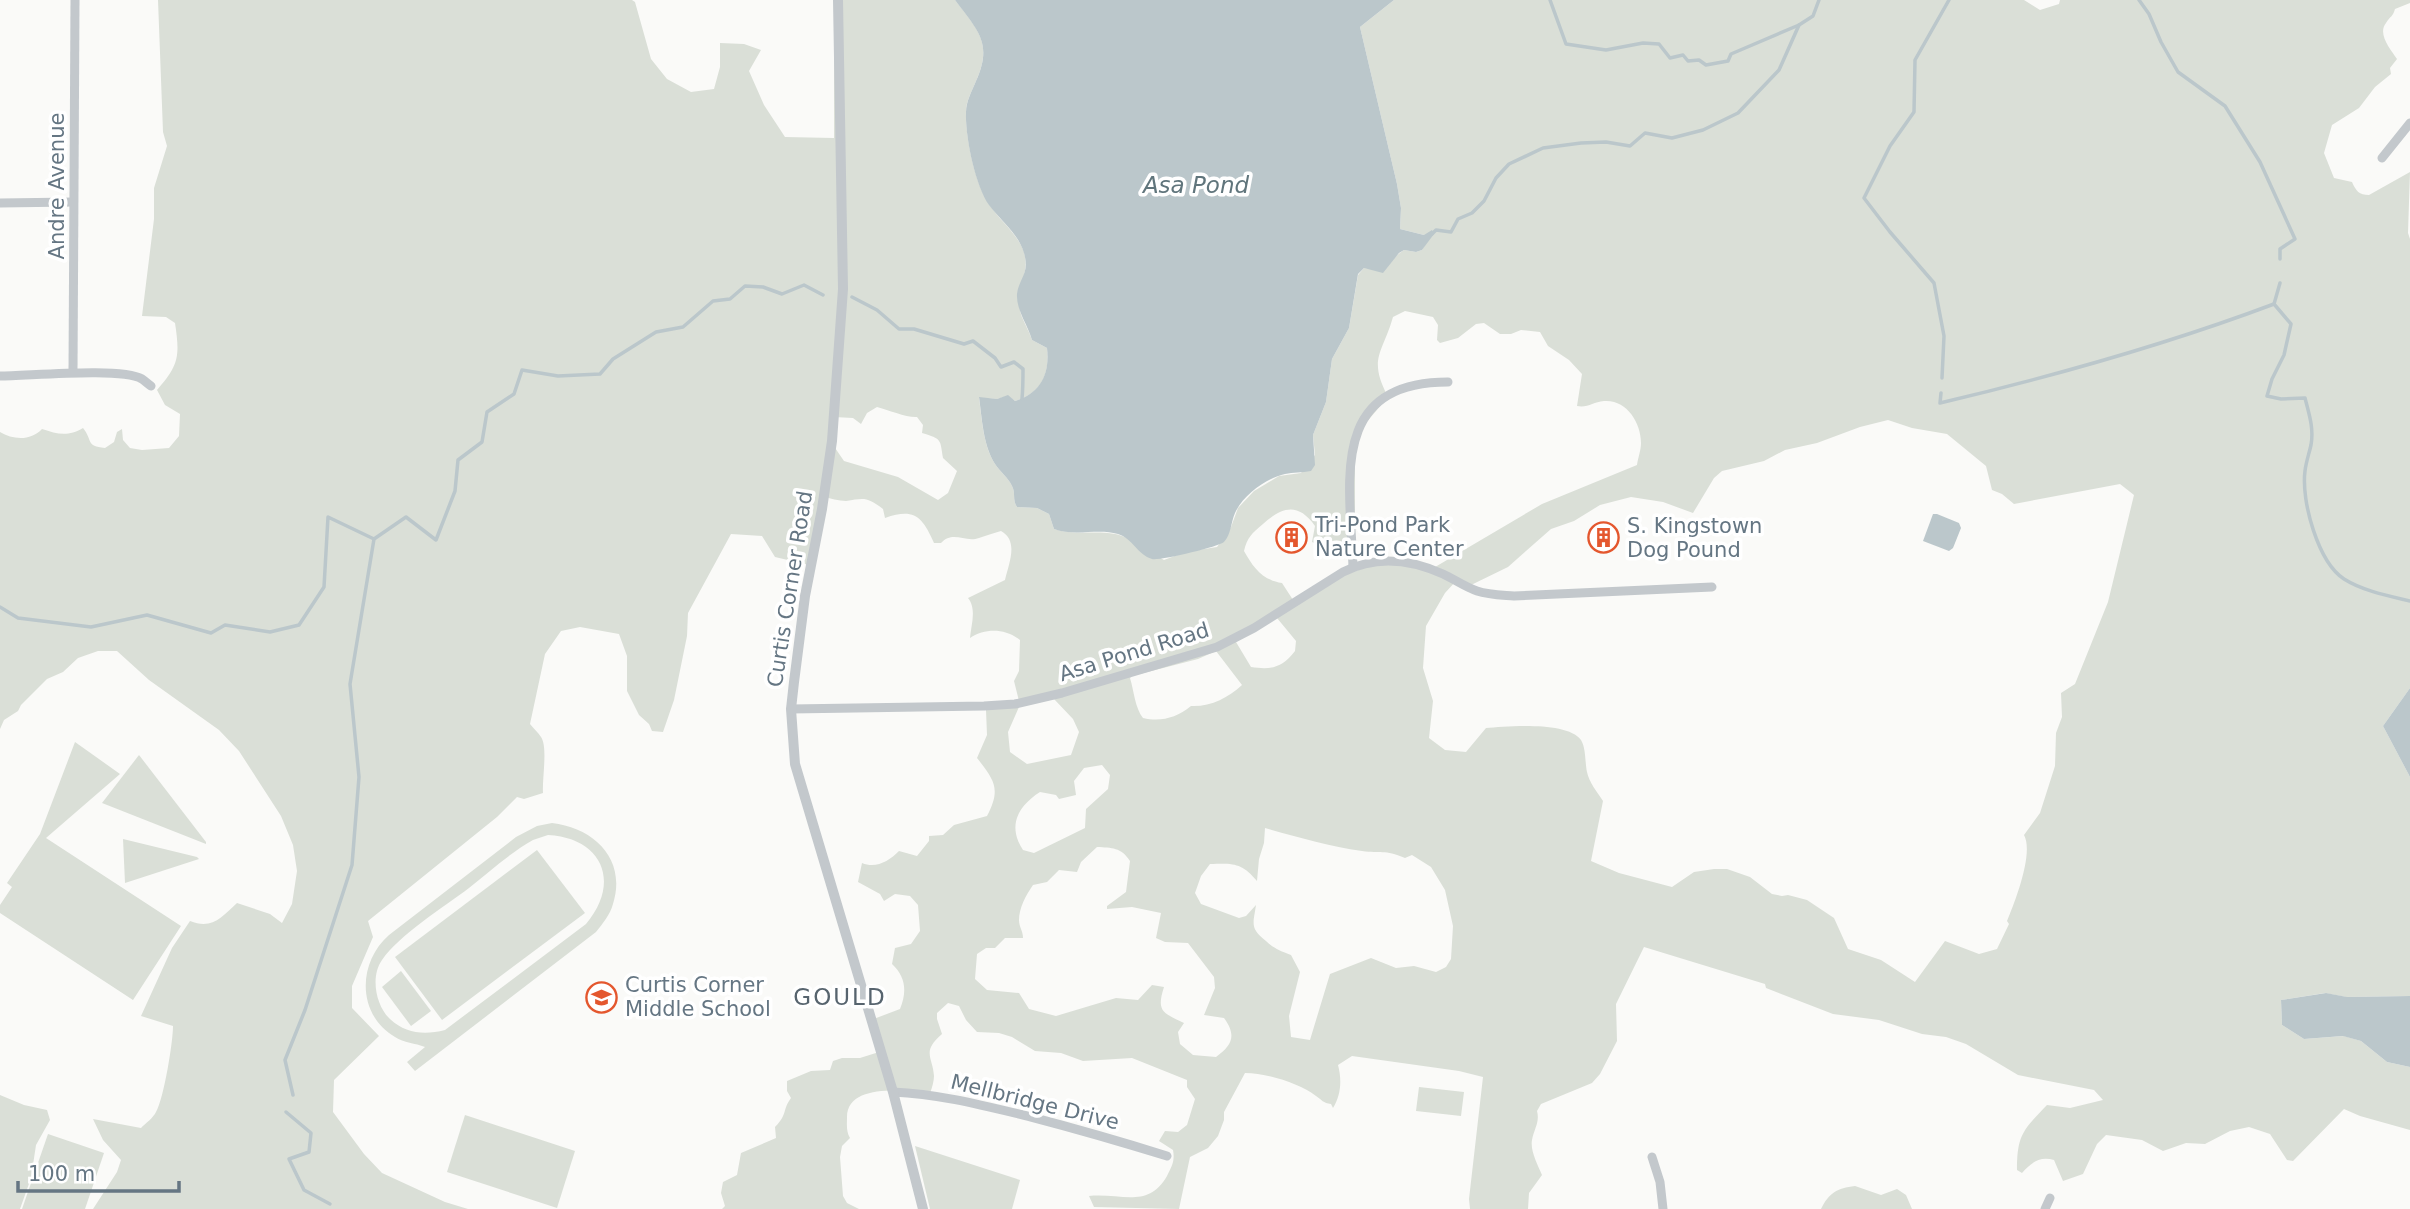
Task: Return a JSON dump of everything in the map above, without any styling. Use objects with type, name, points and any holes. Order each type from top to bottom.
[{"type":"street","name":"Andre Avenue","points":[[73,372],[75,0]]},
{"type":"street","name":"Curtis Corner Road","points":[[838,0],[843,289],[832,442],[805,596],[791,709],[795,764],[893,1092],[923,1209]]},
{"type":"street","points":[[2382,158],[2410,123]]},
{"type":"street","points":[[0,203],[73,202]]},
{"type":"street","points":[[0,376],[73,372],[141,378],[150,386]]},
{"type":"street","points":[[1353,567],[1349,467],[1359,429],[1371,408],[1396,389],[1428,382],[1447,382]]},
{"type":"street","name":"Asa Pond Road","points":[[791,709],[984,706],[1015,704],[1062,693],[1217,647],[1254,628],[1353,567],[1388,560],[1407,561],[1442,574],[1473,590],[1508,596],[1712,587]]},
{"type":"street","name":"Mellbridge Drive","points":[[893,1092],[925,1093],[1007,1111],[1167,1156]]},
{"type":"street","points":[[1652,1157],[1660,1182],[1663,1209]]},
{"type":"street","points":[[2045,1209],[2050,1198]]},
{"type":"shaded area","points":[[158,0],[632,0],[635,2],[651,59],[667,79],[691,92],[714,89],[720,67],[720,43],[744,44],[761,50],[749,71],[764,105],[785,137],[834,138],[834,0],[955,0],[976,29],[983,47],[981,68],[966,111],[969,146],[975,172],[989,204],[1024,252],[1021,313],[1032,340],[1047,348],[1048,358],[1042,382],[1024,398],[1015,401],[1008,396],[997,399],[979,398],[988,449],[995,464],[1012,486],[1017,507],[1037,508],[1049,514],[1054,529],[1121,535],[1164,560],[1185,552],[1217,547],[1231,527],[1238,508],[1254,491],[1279,476],[1301,473],[1315,455],[1313,435],[1326,402],[1332,359],[1349,328],[1358,275],[1364,268],[1384,267],[1404,250],[1422,250],[1426,243],[1424,235],[1400,229],[1401,208],[1397,184],[1360,27],[1394,0],[2024,0],[2040,10],[2059,4],[2060,0],[2410,0],[2410,3],[2395,9],[2384,27],[2386,42],[2397,59],[2390,68],[2391,74],[2375,87],[2359,108],[2332,125],[2324,153],[2334,178],[2352,182],[2356,190],[2363,194],[2369,195],[2410,172],[2410,688],[2383,726],[2410,777],[2410,996],[2346,997],[2325,993],[2281,1000],[2282,1025],[2304,1039],[2344,1036],[2361,1041],[2387,1062],[2410,1067],[2410,1130],[2344,1109],[2293,1161],[2287,1160],[2270,1134],[2249,1127],[2230,1131],[2205,1144],[2186,1143],[2163,1151],[2142,1140],[2106,1135],[2097,1144],[2083,1174],[2063,1181],[2054,1160],[2049,1159],[2036,1161],[2022,1173],[2017,1170],[2018,1149],[2023,1134],[2032,1121],[2047,1105],[2070,1108],[2103,1100],[2094,1090],[2018,1075],[1966,1044],[1946,1037],[1922,1034],[1879,1020],[1833,1014],[1766,988],[1765,984],[1644,947],[1616,1004],[1617,1041],[1600,1074],[1592,1083],[1541,1104],[1537,1111],[1532,1144],[1542,1175],[1529,1193],[1528,1209],[1470,1209],[1483,1077],[1459,1071],[1352,1056],[1338,1065],[1340,1087],[1333,1108],[1331,1104],[1292,1083],[1245,1073],[1224,1112],[1218,1136],[1208,1148],[1190,1157],[1179,1209],[1094,1207],[1089,1196],[1143,1196],[1160,1186],[1174,1157],[1173,1150],[1159,1141],[1165,1131],[1178,1132],[1187,1125],[1195,1099],[1187,1087],[1187,1080],[1132,1058],[1083,1061],[1061,1053],[1035,1051],[1012,1037],[999,1033],[977,1032],[966,1020],[959,1006],[948,1003],[937,1013],[942,1034],[930,1050],[934,1076],[930,1093],[895,1090],[868,1093],[857,1098],[850,1106],[847,1125],[850,1138],[842,1146],[840,1157],[843,1196],[847,1203],[859,1209],[722,1209],[725,1206],[721,1193],[723,1182],[737,1175],[741,1153],[776,1138],[775,1127],[782,1119],[791,1098],[787,1091],[787,1081],[811,1071],[830,1070],[833,1061],[842,1058],[860,1058],[879,1052],[871,1020],[900,1009],[904,985],[892,964],[895,948],[911,944],[920,931],[918,905],[910,896],[895,894],[884,901],[880,894],[858,882],[862,863],[882,863],[899,851],[917,856],[929,841],[929,836],[943,835],[954,825],[987,816],[994,799],[994,786],[977,758],[987,735],[986,710],[1020,705],[1014,681],[1019,671],[1020,640],[1002,631],[982,632],[970,638],[973,612],[968,598],[1005,580],[1011,553],[1007,535],[1001,531],[974,539],[950,537],[941,543],[934,543],[921,521],[910,514],[885,518],[883,509],[869,500],[843,501],[823,497],[809,565],[775,557],[762,536],[731,534],[688,613],[687,636],[674,700],[663,732],[652,731],[639,715],[627,691],[627,656],[619,634],[580,627],[561,631],[545,654],[530,724],[543,742],[543,793],[524,799],[517,797],[497,817],[368,921],[373,937],[352,986],[352,1008],[379,1036],[334,1080],[333,1112],[364,1154],[382,1173],[445,1202],[468,1209],[93,1209],[117,1172],[121,1160],[103,1140],[93,1119],[141,1128],[159,1105],[168,1070],[173,1026],[141,1016],[172,948],[190,921],[211,923],[237,903],[270,914],[282,923],[292,904],[297,871],[293,845],[281,816],[239,751],[219,730],[149,680],[117,651],[98,651],[78,658],[63,672],[47,679],[18,711],[4,720],[0,729],[0,432],[10,437],[22,438],[33,436],[42,429],[62,434],[83,428],[92,444],[105,448],[114,442],[117,432],[122,429],[123,440],[130,448],[142,450],[169,448],[179,436],[180,414],[165,405],[157,390],[170,374],[176,360],[175,323],[166,317],[142,316],[154,219],[154,188],[167,146],[163,132]],"holes":[[[1405,311],[1433,317],[1438,325],[1437,340],[1440,343],[1458,338],[1476,324],[1484,323],[1500,334],[1521,330],[1540,332],[1548,346],[1569,360],[1582,374],[1577,406],[1612,401],[1631,413],[1640,435],[1637,465],[1542,504],[1430,570],[1385,561],[1341,576],[1295,603],[1282,583],[1269,579],[1255,567],[1244,551],[1245,546],[1253,533],[1270,518],[1283,511],[1296,510],[1309,518],[1315,526],[1312,542],[1355,562],[1355,447],[1364,425],[1388,397],[1379,373],[1381,349],[1393,317]],[[877,407],[917,417],[923,425],[922,433],[939,441],[943,458],[957,471],[948,493],[938,500],[898,477],[844,461],[831,442],[834,417],[853,418],[861,424],[867,413]],[[1888,420],[1912,428],[1947,434],[1986,466],[1992,490],[2014,504],[2120,484],[2134,495],[2108,602],[2075,684],[2061,693],[2062,717],[2056,733],[2055,766],[2040,813],[2024,835],[2027,853],[2025,865],[2007,921],[2009,924],[1997,949],[1979,954],[1945,941],[1915,982],[1881,960],[1848,949],[1834,918],[1807,900],[1772,894],[1750,877],[1727,869],[1714,869],[1694,872],[1672,887],[1619,873],[1591,861],[1603,801],[1588,776],[1583,743],[1574,734],[1551,727],[1486,728],[1466,752],[1445,750],[1429,738],[1433,701],[1423,668],[1426,626],[1445,593],[1456,581],[1469,586],[1508,567],[1551,529],[1574,521],[1600,505],[1631,497],[1663,502],[1693,513],[1714,478],[1722,471],[1764,461],[1785,450],[1817,443]],[[1277,618],[1296,641],[1295,651],[1276,666],[1251,667],[1236,642]],[[1216,651],[1242,685],[1225,698],[1191,706],[1180,714],[1156,720],[1143,718],[1138,709],[1130,678],[1198,659]],[[1054,699],[1073,719],[1079,732],[1071,755],[1027,764],[1010,752],[1008,732],[1019,707]],[[1102,765],[1110,775],[1108,789],[1086,809],[1085,828],[1034,853],[1023,850],[1016,833],[1017,817],[1021,810],[1040,792],[1056,795],[1059,799],[1076,795],[1074,781],[1084,768]],[[1265,828],[1350,849],[1405,858],[1412,855],[1431,867],[1445,890],[1453,926],[1451,959],[1446,967],[1436,972],[1414,966],[1396,968],[1371,958],[1330,974],[1310,1040],[1291,1037],[1289,1016],[1300,972],[1291,955],[1274,947],[1257,933],[1254,922],[1256,905],[1246,916],[1239,918],[1201,904],[1195,893],[1201,876],[1210,864],[1237,865],[1257,881]],[[1097,847],[1116,849],[1127,856],[1130,861],[1126,892],[1107,906],[1107,909],[1132,907],[1161,913],[1156,938],[1165,942],[1188,943],[1214,977],[1215,988],[1204,1015],[1224,1018],[1230,1030],[1231,1040],[1221,1053],[1216,1057],[1193,1055],[1180,1044],[1178,1032],[1184,1023],[1163,1011],[1161,1002],[1164,987],[1152,985],[1138,1000],[1116,998],[1056,1016],[1029,1009],[1019,993],[987,990],[975,979],[977,954],[986,948],[995,948],[1005,938],[1023,938],[1019,920],[1025,897],[1033,885],[1047,882],[1059,870],[1077,872],[1081,862]]]},
{"type":"shaded area","points":[[75,742],[120,774],[46,838],[181,926],[133,1000],[0,913],[0,905],[12,887],[7,883],[40,834]]},
{"type":"shaded area","points":[[139,755],[206,842],[206,844],[102,803]]},
{"type":"shaded area","points":[[552,823],[567,826],[581,831],[604,848],[615,873],[616,888],[610,912],[596,932],[415,1071],[407,1062],[425,1047],[398,1039],[382,1027],[373,1015],[366,987],[371,959],[389,935],[516,837],[537,826]],"holes":[[[548,835],[582,844],[601,865],[603,893],[597,909],[586,924],[445,1030],[416,1032],[403,1028],[390,1019],[378,999],[376,975],[382,960],[399,941],[524,845]]]},
{"type":"shaded area","points":[[123,839],[197,857],[199,859],[125,883]]},
{"type":"shaded area","points":[[537,850],[585,913],[442,1020],[395,957]]},
{"type":"shaded area","points":[[401,971],[431,1011],[411,1026],[382,987]]},
{"type":"shaded area","points":[[1419,1087],[1464,1092],[1461,1116],[1416,1111]]},
{"type":"shaded area","points":[[0,1095],[24,1105],[47,1110],[50,1120],[36,1145],[31,1178],[20,1209],[0,1209]]},
{"type":"shaded area","points":[[465,1115],[575,1151],[557,1208],[447,1172]]},
{"type":"shaded area","points":[[48,1134],[104,1153],[85,1209],[22,1209]]},
{"type":"shaded area","points":[[915,1146],[1020,1180],[1012,1209],[930,1209]]},
{"type":"shaded area","points":[[1855,1186],[1881,1195],[1897,1189],[1906,1195],[1912,1209],[1821,1209],[1834,1192]]},
{"type":"water","name":"Asa Pond","points":[[955,0],[1394,0],[1360,27],[1397,184],[1401,208],[1400,229],[1424,235],[1432,230],[1434,234],[1422,250],[1404,250],[1399,253],[1383,273],[1364,268],[1358,274],[1349,328],[1332,359],[1326,402],[1313,435],[1315,465],[1311,471],[1278,476],[1256,488],[1239,506],[1224,542],[1176,556],[1152,559],[1118,534],[1054,529],[1049,514],[1037,508],[1017,507],[1012,486],[991,457],[979,397],[997,399],[1008,395],[1015,401],[1024,398],[1042,382],[1048,358],[1047,348],[1032,340],[1018,306],[1018,289],[1026,266],[1024,253],[1013,233],[989,205],[975,173],[969,147],[966,112],[981,68],[983,47],[976,29]]},
{"type":"water","points":[[1933,514],[1959,523],[1961,528],[1953,548],[1949,551],[1923,541]]},
{"type":"water","points":[[2410,688],[2410,777],[2383,726]]},
{"type":"water","points":[[2326,993],[2347,997],[2410,996],[2410,1067],[2387,1062],[2361,1041],[2343,1036],[2304,1039],[2282,1025],[2281,1000]]},
{"type":"waterway","points":[[1550,0],[1566,44],[1606,50],[1643,43],[1659,44],[1670,58],[1683,55],[1688,61],[1699,60],[1706,65],[1728,61],[1731,54],[1799,25]]},
{"type":"waterway","points":[[1432,234],[1436,230],[1451,232],[1458,219],[1472,213],[1484,201],[1496,178],[1509,164],[1543,148],[1606,142],[1630,146],[1645,133],[1672,138],[1703,130],[1738,113],[1779,70],[1799,25],[1813,16],[1819,0]]},
{"type":"waterway","points":[[1942,378],[1944,336],[1934,283],[1864,198],[1890,146],[1914,112],[1915,60],[1949,0]]},
{"type":"waterway","points":[[2139,0],[2149,14],[2178,72],[2225,106],[2260,162],[2295,239],[2280,249],[2280,259]]},
{"type":"waterway","points":[[2280,283],[2274,304],[2291,324],[2284,355],[2267,396],[2281,399],[2305,398],[2312,433],[2304,484],[2309,514],[2319,545],[2326,559],[2344,579],[2368,590],[2410,601]]},
{"type":"waterway","points":[[293,1095],[285,1060],[305,1010],[352,865],[359,777],[350,684],[374,539],[406,517],[436,540],[455,491],[458,460],[482,442],[487,412],[514,394],[522,370],[558,376],[600,374],[613,359],[656,332],[683,327],[713,301],[730,299],[745,286],[763,287],[782,294],[804,285],[823,295]]},
{"type":"waterway","points":[[852,297],[877,310],[899,329],[914,329],[964,344],[973,341],[995,358],[1001,367],[1014,362],[1023,369],[1022,399]]},
{"type":"waterway","points":[[1941,393],[1940,403],[2025,382],[2109,359],[2274,304]]},
{"type":"waterway","points":[[0,607],[18,618],[91,627],[147,615],[211,633],[225,625],[270,632],[299,625],[324,587],[328,517],[374,539]]},
{"type":"waterway","points":[[286,1112],[311,1133],[309,1152],[289,1159],[304,1190],[330,1204]]},
{"type":"place","name":"Tri-Pond Park Nature Center","points":[[1292,537]]},
{"type":"place","name":"S. Kingstown Dog Pound","points":[[1604,538]]},
{"type":"place","name":"Curtis Corner Middle School","points":[[602,997]]},
{"type":"district","name":"GOULD","points":[[840,997]]}]
